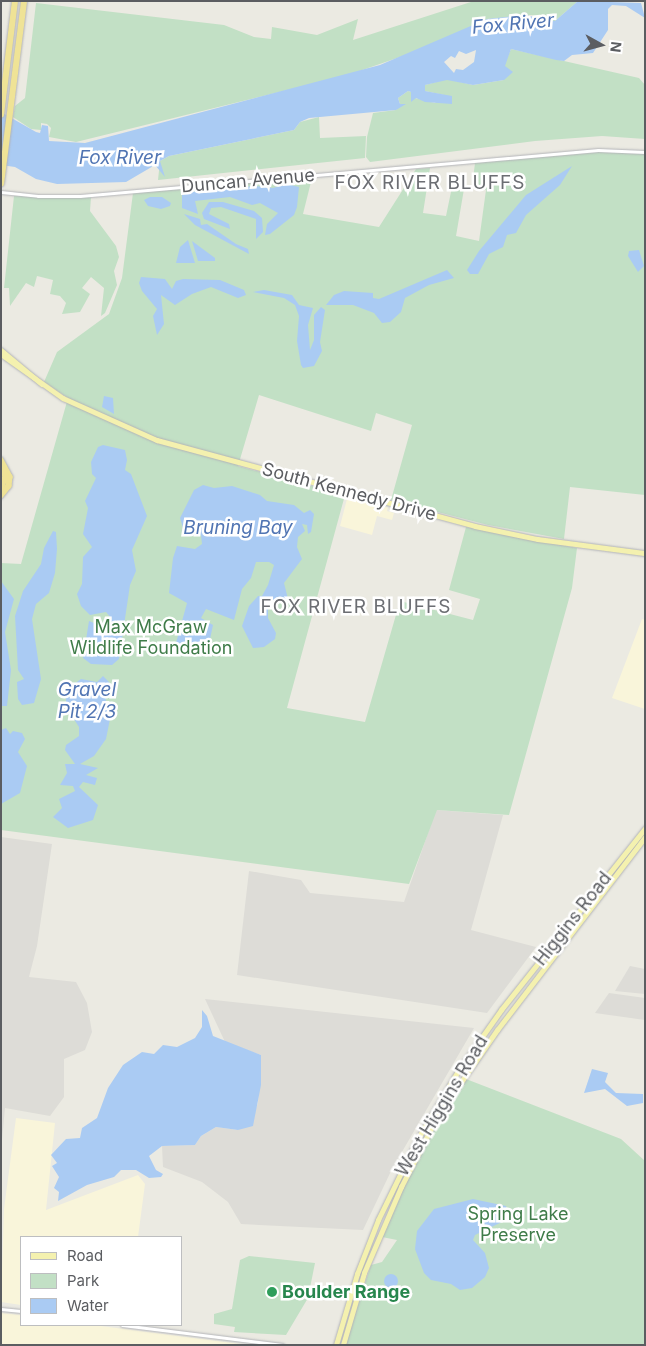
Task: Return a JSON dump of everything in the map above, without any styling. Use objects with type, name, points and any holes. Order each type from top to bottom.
[{"type":"highway","points":[[1,115],[15,1]]},
{"type":"highway","points":[[1,184],[24,1]]},
{"type":"highway","points":[[1,460],[10,476],[9,486],[1,496]]},
{"type":"highway","points":[[1,465],[6,477],[1,490]]},
{"type":"main road","points":[[1,350],[42,384]]},
{"type":"main road","points":[[1,354],[42,384]]},
{"type":"main road","name":"South Kennedy Drive","points":[[42,384],[63,398],[157,440],[433,515],[538,539],[645,553]]},
{"type":"main road","name":"Higgins Road","points":[[501,1010],[645,828]]},
{"type":"main road","name":"Higgins Road","points":[[510,1012],[645,837]]},
{"type":"main road","name":"West Higgins Road","points":[[336,1345],[357,1274],[378,1220],[408,1158],[458,1071],[501,1010]]},
{"type":"main road","name":"West Higgins Road","points":[[343,1345],[364,1274],[415,1158],[463,1076],[510,1012]]},
{"type":"street","name":"Duncan Avenue","points":[[1,192],[65,196],[598,150],[645,152]]},
{"type":"street","points":[[1,1309],[20,1311]]},
{"type":"street","points":[[130,1326],[283,1345]]},
{"type":"shaded area","points":[[347,499],[388,507],[387,511],[394,513],[392,520],[377,516],[372,535],[340,526]]},
{"type":"shaded area","points":[[642,619],[645,620],[645,709],[612,698]]},
{"type":"shaded area","points":[[436,810],[503,815],[471,930],[536,947],[487,1013],[237,975],[249,871],[301,880],[310,893],[404,902]]},
{"type":"shaded area","points":[[1,837],[52,844],[37,946],[29,977],[76,982],[87,1003],[92,1032],[85,1050],[64,1059],[64,1097],[50,1116],[5,1108],[2,1140]]},
{"type":"shaded area","points":[[630,966],[645,969],[645,994],[615,991]]},
{"type":"shaded area","points":[[609,993],[645,998],[645,1020],[595,1013]]},
{"type":"shaded area","points":[[205,999],[474,1028],[392,1169],[363,1230],[241,1224],[228,1202],[202,1182],[163,1167],[162,1146],[195,1145],[201,1136],[216,1127],[238,1130],[253,1116],[258,1103],[261,1055],[225,1042]]},
{"type":"shaded area","points":[[16,1118],[55,1123],[46,1210],[138,1175],[145,1184],[138,1236],[20,1236],[20,1305],[1,1302],[4,1209]]},
{"type":"shaded area","points":[[1,1313],[20,1315],[20,1326],[101,1326],[249,1345],[1,1345]]},
{"type":"green space","points":[[474,1],[578,1],[555,21],[542,21],[532,15],[487,19],[426,48],[345,76],[76,142],[49,137],[51,128],[47,124],[41,123],[41,130],[31,129],[13,117],[15,106],[25,98],[36,3],[224,25],[254,37],[271,39],[272,27],[317,35],[358,19],[353,40]]},
{"type":"green space","points":[[511,49],[639,78],[645,85],[645,139],[602,136],[535,141],[370,162],[366,157],[367,137],[373,113],[396,110],[400,104],[398,98],[408,91],[411,92],[411,97],[435,103],[444,95],[425,91],[425,85],[447,79],[473,85],[504,80],[505,63]]},
{"type":"green space","points":[[319,117],[320,138],[366,136],[365,158],[158,180],[160,161],[169,156],[294,130],[300,122]]},
{"type":"green space","name":"Max McGraw Wildlife Foundation","points":[[601,152],[645,154],[645,495],[570,487],[564,539],[488,525],[391,500],[412,425],[376,413],[371,431],[259,395],[238,466],[345,495],[287,708],[365,722],[400,601],[473,620],[480,599],[449,590],[466,527],[577,548],[572,588],[509,815],[437,810],[409,884],[1,830],[1,563],[21,564],[68,398],[44,382],[57,352],[109,314],[122,278],[133,193],[312,178],[303,214],[379,227],[416,169],[430,168],[423,213],[446,216],[452,187],[464,189],[456,236],[479,241],[486,190],[472,187],[475,163]]},
{"type":"green space","points":[[14,196],[91,197],[90,211],[116,246],[119,257],[114,271],[117,285],[105,313],[101,316],[104,288],[91,277],[82,288],[90,294],[80,312],[62,314],[66,303],[60,296],[50,294],[53,280],[37,276],[34,287],[26,283],[10,306],[9,288],[4,288]]},
{"type":"green space","name":"Spring Lake Preserve","points":[[466,1079],[621,1139],[645,1161],[645,1345],[345,1345],[371,1265],[382,1262],[397,1240],[382,1237],[404,1186],[439,1118]]},
{"type":"green space","name":"Boulder Range","points":[[249,1256],[315,1263],[308,1298],[286,1335],[234,1332],[235,1327],[214,1324],[214,1314],[232,1309],[240,1260]]},
{"type":"water","name":"Fox River","points":[[578,1],[641,3],[645,18],[626,6],[612,5],[608,9],[608,30],[593,53],[572,55],[564,61],[511,49],[505,66],[513,72],[504,80],[473,85],[447,80],[425,85],[425,91],[452,96],[452,104],[425,102],[416,98],[411,102],[411,92],[408,91],[398,98],[400,104],[406,104],[396,110],[309,118],[300,122],[294,130],[169,156],[160,161],[165,177],[155,165],[126,182],[57,184],[36,179],[15,167],[1,165],[1,112],[36,132],[40,133],[42,125],[48,126],[49,141],[85,143],[380,65],[487,19],[524,15],[555,21]],"holes":[[[476,50],[474,62],[463,70],[456,69],[454,73],[444,62],[451,56],[455,58],[459,51],[466,54]]]},
{"type":"water","points":[[572,166],[560,185],[526,215],[516,233],[507,235],[503,247],[489,254],[478,274],[470,274],[467,270],[479,251],[526,195]]},
{"type":"water","points":[[287,184],[299,187],[297,207],[294,215],[270,234],[265,235],[267,224],[278,213],[260,203],[252,205],[230,197],[195,201],[198,214],[182,208],[182,195],[190,192],[255,186],[273,188]]},
{"type":"water","points":[[150,197],[162,197],[171,203],[170,206],[161,209],[148,206],[144,200]]},
{"type":"water","points":[[209,202],[223,202],[254,211],[262,218],[263,232],[256,239],[256,219],[221,207],[211,208],[209,214],[229,224],[230,229],[204,219],[202,213]]},
{"type":"water","points":[[184,214],[200,219],[201,225],[207,224],[236,244],[248,249],[249,254],[195,225]]},
{"type":"water","points":[[188,240],[195,263],[176,263],[180,247]]},
{"type":"water","points":[[192,241],[215,258],[215,261],[198,261]]},
{"type":"water","points":[[639,250],[644,266],[638,272],[628,256],[629,251]]},
{"type":"water","points":[[447,270],[454,278],[429,285],[405,298],[401,312],[390,322],[382,323],[374,313],[353,305],[326,305],[334,295],[344,291],[373,293],[373,298],[379,299]]},
{"type":"water","points":[[141,277],[165,279],[172,289],[176,281],[183,279],[220,280],[244,290],[246,295],[238,298],[211,287],[192,294],[175,305],[161,295],[164,324],[157,335],[153,316],[157,309],[142,291],[139,283]]},
{"type":"water","points":[[264,290],[292,295],[299,305],[313,308],[308,325],[310,350],[314,340],[314,315],[321,307],[325,310],[320,342],[322,351],[314,366],[303,368],[301,365],[297,341],[299,316],[295,305],[284,298],[253,292]]},
{"type":"water","points":[[104,396],[113,398],[114,414],[102,407]]},
{"type":"water","points":[[103,445],[125,450],[127,460],[125,470],[131,474],[147,516],[132,550],[136,571],[130,585],[119,659],[112,665],[91,664],[83,658],[89,621],[104,627],[112,619],[106,612],[90,615],[81,606],[77,594],[82,584],[83,557],[92,547],[83,534],[88,508],[85,501],[96,478],[92,474],[91,462],[98,447]]},
{"type":"water","name":"Bruning Bay","points":[[203,485],[214,488],[232,486],[260,495],[267,501],[294,505],[304,513],[310,510],[314,514],[311,532],[308,534],[307,525],[302,524],[305,531],[298,537],[297,547],[302,559],[284,583],[289,603],[274,602],[268,607],[268,618],[276,633],[275,639],[264,647],[253,648],[242,626],[249,606],[258,596],[262,596],[268,585],[274,565],[269,562],[256,562],[251,578],[242,589],[234,620],[206,609],[201,618],[213,625],[207,653],[176,643],[187,603],[169,593],[173,558],[177,546],[195,549],[202,544],[201,535],[183,528],[180,518],[194,490]]},
{"type":"water","points":[[53,531],[56,532],[57,549],[55,573],[49,593],[36,604],[32,619],[41,679],[34,703],[22,705],[18,699],[17,682],[24,679],[18,670],[15,616],[23,591],[41,564],[44,548]]},
{"type":"water","points":[[1,581],[14,599],[5,632],[11,670],[7,706],[1,706]]},
{"type":"water","name":"Gravel Pit 2/3","points":[[103,676],[109,682],[109,686],[103,687],[110,719],[106,739],[94,756],[80,764],[98,768],[86,775],[97,778],[95,785],[83,782],[79,787],[98,805],[93,820],[68,828],[53,817],[62,808],[59,799],[75,791],[73,786],[60,785],[67,773],[65,764],[75,764],[65,750],[66,745],[79,736],[79,727],[66,707],[66,690],[81,679],[97,682]]},
{"type":"water","points":[[6,728],[10,734],[13,731],[22,733],[25,739],[18,752],[27,766],[20,793],[1,804],[1,730]]},
{"type":"water","points":[[202,1010],[207,1016],[213,1036],[261,1055],[261,1085],[253,1126],[238,1130],[216,1127],[201,1136],[195,1145],[162,1146],[149,1156],[156,1170],[163,1174],[161,1177],[149,1178],[136,1170],[121,1170],[114,1177],[87,1185],[58,1201],[59,1192],[54,1188],[59,1177],[52,1166],[57,1163],[51,1155],[66,1139],[80,1138],[82,1128],[97,1118],[108,1088],[123,1065],[142,1052],[154,1054],[163,1045],[177,1047],[195,1038],[202,1027]]},
{"type":"water","points":[[592,1069],[608,1073],[605,1082],[616,1093],[643,1094],[643,1103],[627,1106],[605,1089],[584,1093]]},
{"type":"water","points":[[473,1199],[506,1206],[510,1218],[475,1235],[473,1240],[485,1253],[489,1268],[485,1277],[472,1288],[460,1290],[451,1284],[431,1280],[424,1273],[415,1249],[417,1231],[434,1209]]},
{"type":"water","points":[[388,1274],[394,1274],[398,1281],[394,1288],[388,1288],[384,1284],[384,1278]]},
{"type":"place","name":"Boulder Range","points":[[272,1292]]},
{"type":"district","name":"FOX RIVER BLUFFS","points":[[430,183]]},
{"type":"district","name":"FOX RIVER BLUFFS","points":[[356,607]]}]
